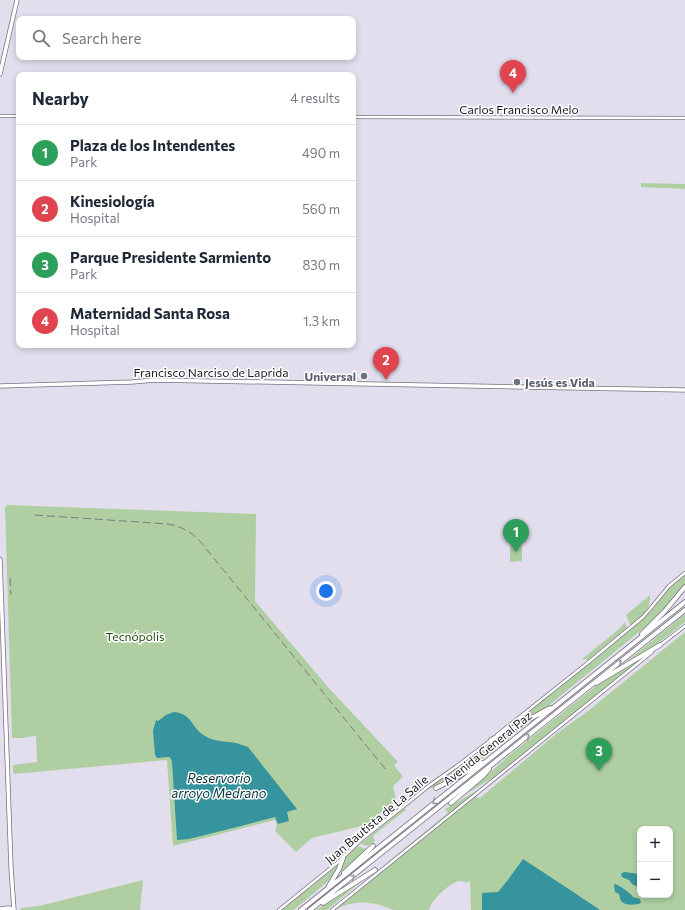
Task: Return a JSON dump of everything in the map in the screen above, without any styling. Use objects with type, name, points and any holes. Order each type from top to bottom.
[{"type":"highway","points":[[628,648],[665,612],[685,587]]},
{"type":"highway","name":"Avenida General Paz","points":[[301,910],[685,602]]},
{"type":"highway","name":"Avenida General Paz","points":[[310,910],[685,610]]},
{"type":"highway","points":[[589,686],[660,645]]},
{"type":"highway","points":[[491,740],[533,718],[564,699]]},
{"type":"highway","points":[[436,788],[491,758]]},
{"type":"highway","points":[[451,803],[483,776],[496,761]]},
{"type":"highway","points":[[328,888],[373,846]]},
{"type":"highway","points":[[328,888],[339,870],[343,858]]},
{"type":"highway","points":[[310,910],[375,870]]},
{"type":"main road","points":[[0,74],[17,0]]},
{"type":"main road","name":"Francisco Narciso de Laprida","points":[[0,386],[155,380],[685,390]]},
{"type":"main road","points":[[0,559],[13,910],[8,908],[0,909]]},
{"type":"street","points":[[0,116],[16,116]]},
{"type":"street","name":"Carlos Francisco Melo","points":[[356,117],[685,118]]},
{"type":"street","name":"Juan Bautista de La Salle","points":[[279,910],[343,858],[362,839],[430,785],[479,750],[643,616],[668,586],[685,573]]},
{"type":"street","points":[[332,910],[685,626]]},
{"type":"green space","points":[[641,183],[685,184],[685,189],[641,187]]},
{"type":"green space","name":"Tecnópolis","points":[[7,505],[256,514],[255,601],[328,687],[398,762],[394,765],[403,777],[393,786],[396,800],[366,825],[312,838],[296,852],[275,831],[277,826],[275,820],[173,846],[167,760],[13,774],[13,765],[37,762],[36,736],[12,738],[5,507]]},
{"type":"green space","points":[[510,543],[522,543],[522,561],[510,562]]},
{"type":"green space","points":[[685,574],[685,585],[655,619],[548,706],[533,716],[504,731],[646,616],[666,591]]},
{"type":"green space","points":[[650,595],[647,611],[632,624],[630,624],[626,615]]},
{"type":"green space","points":[[685,614],[685,622],[645,652],[621,666]]},
{"type":"green space","points":[[625,622],[627,628],[588,660],[582,659],[619,629]]},
{"type":"green space","points":[[685,632],[685,910],[471,910],[470,880],[467,883],[459,881],[449,886],[437,896],[429,910],[394,910],[371,903],[361,902],[336,909],[475,797],[480,798],[556,734],[588,711]]},
{"type":"green space","points":[[636,661],[637,662],[494,777],[466,794],[513,752],[597,685]]},
{"type":"green space","points":[[531,720],[487,756],[447,781],[464,768],[495,739]]},
{"type":"green space","points":[[466,761],[467,763],[460,769],[427,790],[405,808],[406,810],[374,835],[373,837],[375,841],[370,845],[366,846],[361,843],[433,785]]},
{"type":"green space","points":[[476,791],[363,882],[448,813],[445,809]]},
{"type":"green space","points":[[358,846],[368,849],[338,874],[344,859]]},
{"type":"green space","points":[[339,864],[334,875],[294,910],[282,910]]},
{"type":"green space","points":[[364,879],[327,910],[316,910]]},
{"type":"green space","points":[[143,880],[140,910],[20,910],[21,908],[39,906]]},
{"type":"water","name":"Reservorio arroyo Medrano","points":[[174,712],[185,715],[200,733],[209,738],[248,747],[297,809],[287,812],[289,821],[278,824],[275,817],[189,839],[177,840],[172,762],[169,757],[157,758],[155,755],[153,731],[156,720],[158,721],[166,715]]},
{"type":"water","points":[[523,859],[600,910],[482,910],[482,893],[498,892]]},
{"type":"water","points":[[624,872],[637,874],[637,887],[629,880],[622,877],[621,874]]},
{"type":"water","points":[[615,884],[625,889],[633,897],[640,899],[641,903],[631,905],[623,903],[619,894],[615,892]]},
{"type":"railway","points":[[35,515],[168,524],[177,526],[192,534],[199,540],[387,771]]},
{"type":"railway","points":[[10,578],[11,595]]},
{"type":"place","name":"Maternidad Santa Rosa","points":[[513,93]]},
{"type":"place","name":"Universal","points":[[364,376]]},
{"type":"place","name":"Kinesiología","points":[[386,380]]},
{"type":"place","name":"Jesús es Vida","points":[[517,382]]},
{"type":"place","name":"Plaza de los Intendentes","points":[[516,552]]},
{"type":"place","name":"Parque Presidente Sarmiento","points":[[599,771]]}]
